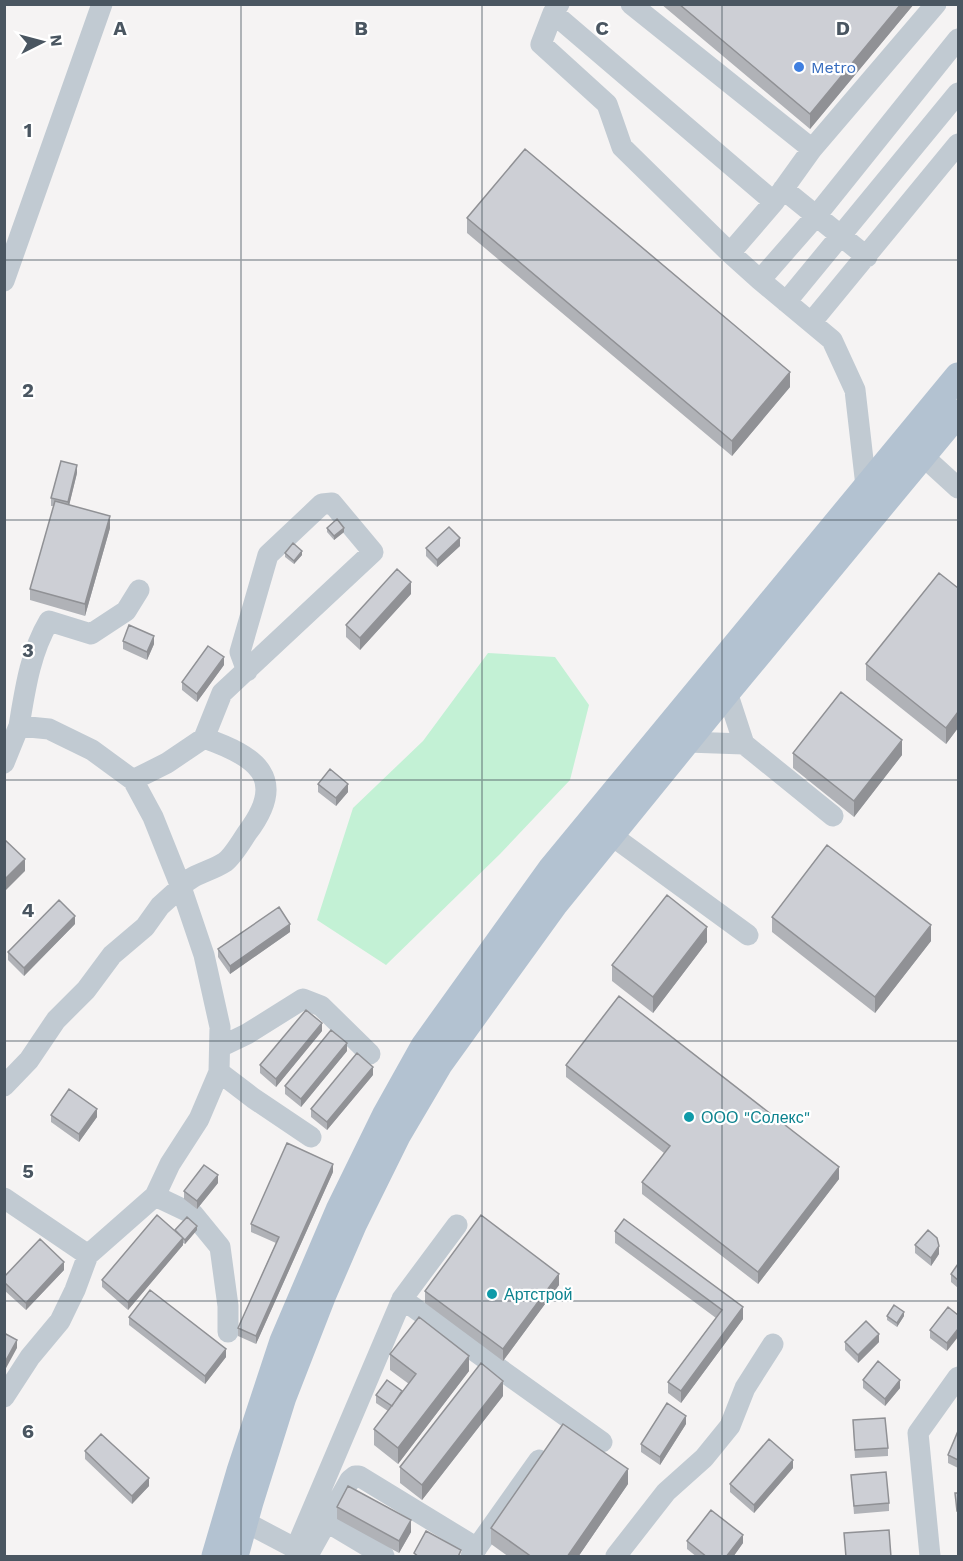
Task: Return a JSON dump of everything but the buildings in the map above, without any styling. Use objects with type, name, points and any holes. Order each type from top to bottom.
[{"type":"main road","points":[[215,1557],[240,1471],[283,1341],[339,1210],[386,1114],[424,1046],[551,869],[958,376]]},
{"type":"main road","points":[[236,1557],[283,1397],[322,1297],[354,1223],[397,1136],[440,1063],[554,905],[958,413]]},
{"type":"street","points":[[4,281],[102,4]]},
{"type":"street","points":[[631,4],[812,149]]},
{"type":"street","points":[[730,253],[812,149],[936,4]]},
{"type":"street","points":[[866,486],[855,390],[832,340],[730,253],[622,147],[607,104],[541,44],[556,9],[778,195],[816,216],[867,257]]},
{"type":"street","points":[[760,280],[816,216],[958,39]]},
{"type":"street","points":[[786,302],[842,237],[958,93]]},
{"type":"street","points":[[814,320],[958,144]]},
{"type":"street","points":[[923,456],[958,488]]},
{"type":"street","points":[[133,780],[167,763],[204,738],[222,693],[247,671],[373,552],[332,503],[322,504],[268,555],[240,652],[247,671]]},
{"type":"street","points":[[4,763],[19,726],[27,679],[38,640],[49,621],[91,634],[126,611],[139,590]]},
{"type":"street","points":[[727,692],[744,744],[833,816]]},
{"type":"street","points":[[4,1397],[30,1357],[60,1321],[88,1255],[154,1196],[170,1164],[199,1119],[219,1072],[220,1047],[220,1028],[204,955],[181,887],[153,817],[133,780],[93,750],[49,729],[19,726]]},
{"type":"street","points":[[4,1086],[29,1060],[56,1020],[86,990],[112,955],[145,927],[160,906],[188,879],[225,862],[257,820],[267,793],[260,767],[232,748],[204,738]]},
{"type":"street","points":[[687,742],[744,744]]},
{"type":"street","points":[[611,835],[748,935]]},
{"type":"street","points":[[220,1047],[247,1034],[303,999],[321,1006],[370,1054]]},
{"type":"street","points":[[219,1072],[311,1137]]},
{"type":"street","points":[[154,1196],[193,1214],[220,1247],[228,1306],[228,1332]]},
{"type":"street","points":[[4,1198],[88,1255]]},
{"type":"street","points":[[305,1553],[402,1299],[457,1225]]},
{"type":"street","points":[[402,1299],[602,1442]]},
{"type":"street","points":[[616,1557],[666,1492],[704,1458],[730,1426],[745,1388],[773,1344]]},
{"type":"street","points":[[930,1557],[918,1433],[958,1377]]},
{"type":"street","points":[[305,1553],[327,1522],[350,1479],[358,1476],[474,1552],[568,1418]]},
{"type":"street","points":[[245,1522],[305,1553]]},
{"type":"street","points":[[327,1522],[384,1557]]},
{"type":"green space","points":[[488,653],[555,657],[589,705],[570,780],[500,854],[386,965],[317,920],[353,808],[423,741]]},
{"type":"place","name":"Metro","points":[[799,67]]},
{"type":"place","name":"ООО \"Солекс\"","points":[[689,1117]]},
{"type":"place","name":"Артстрой","points":[[492,1294]]}]
